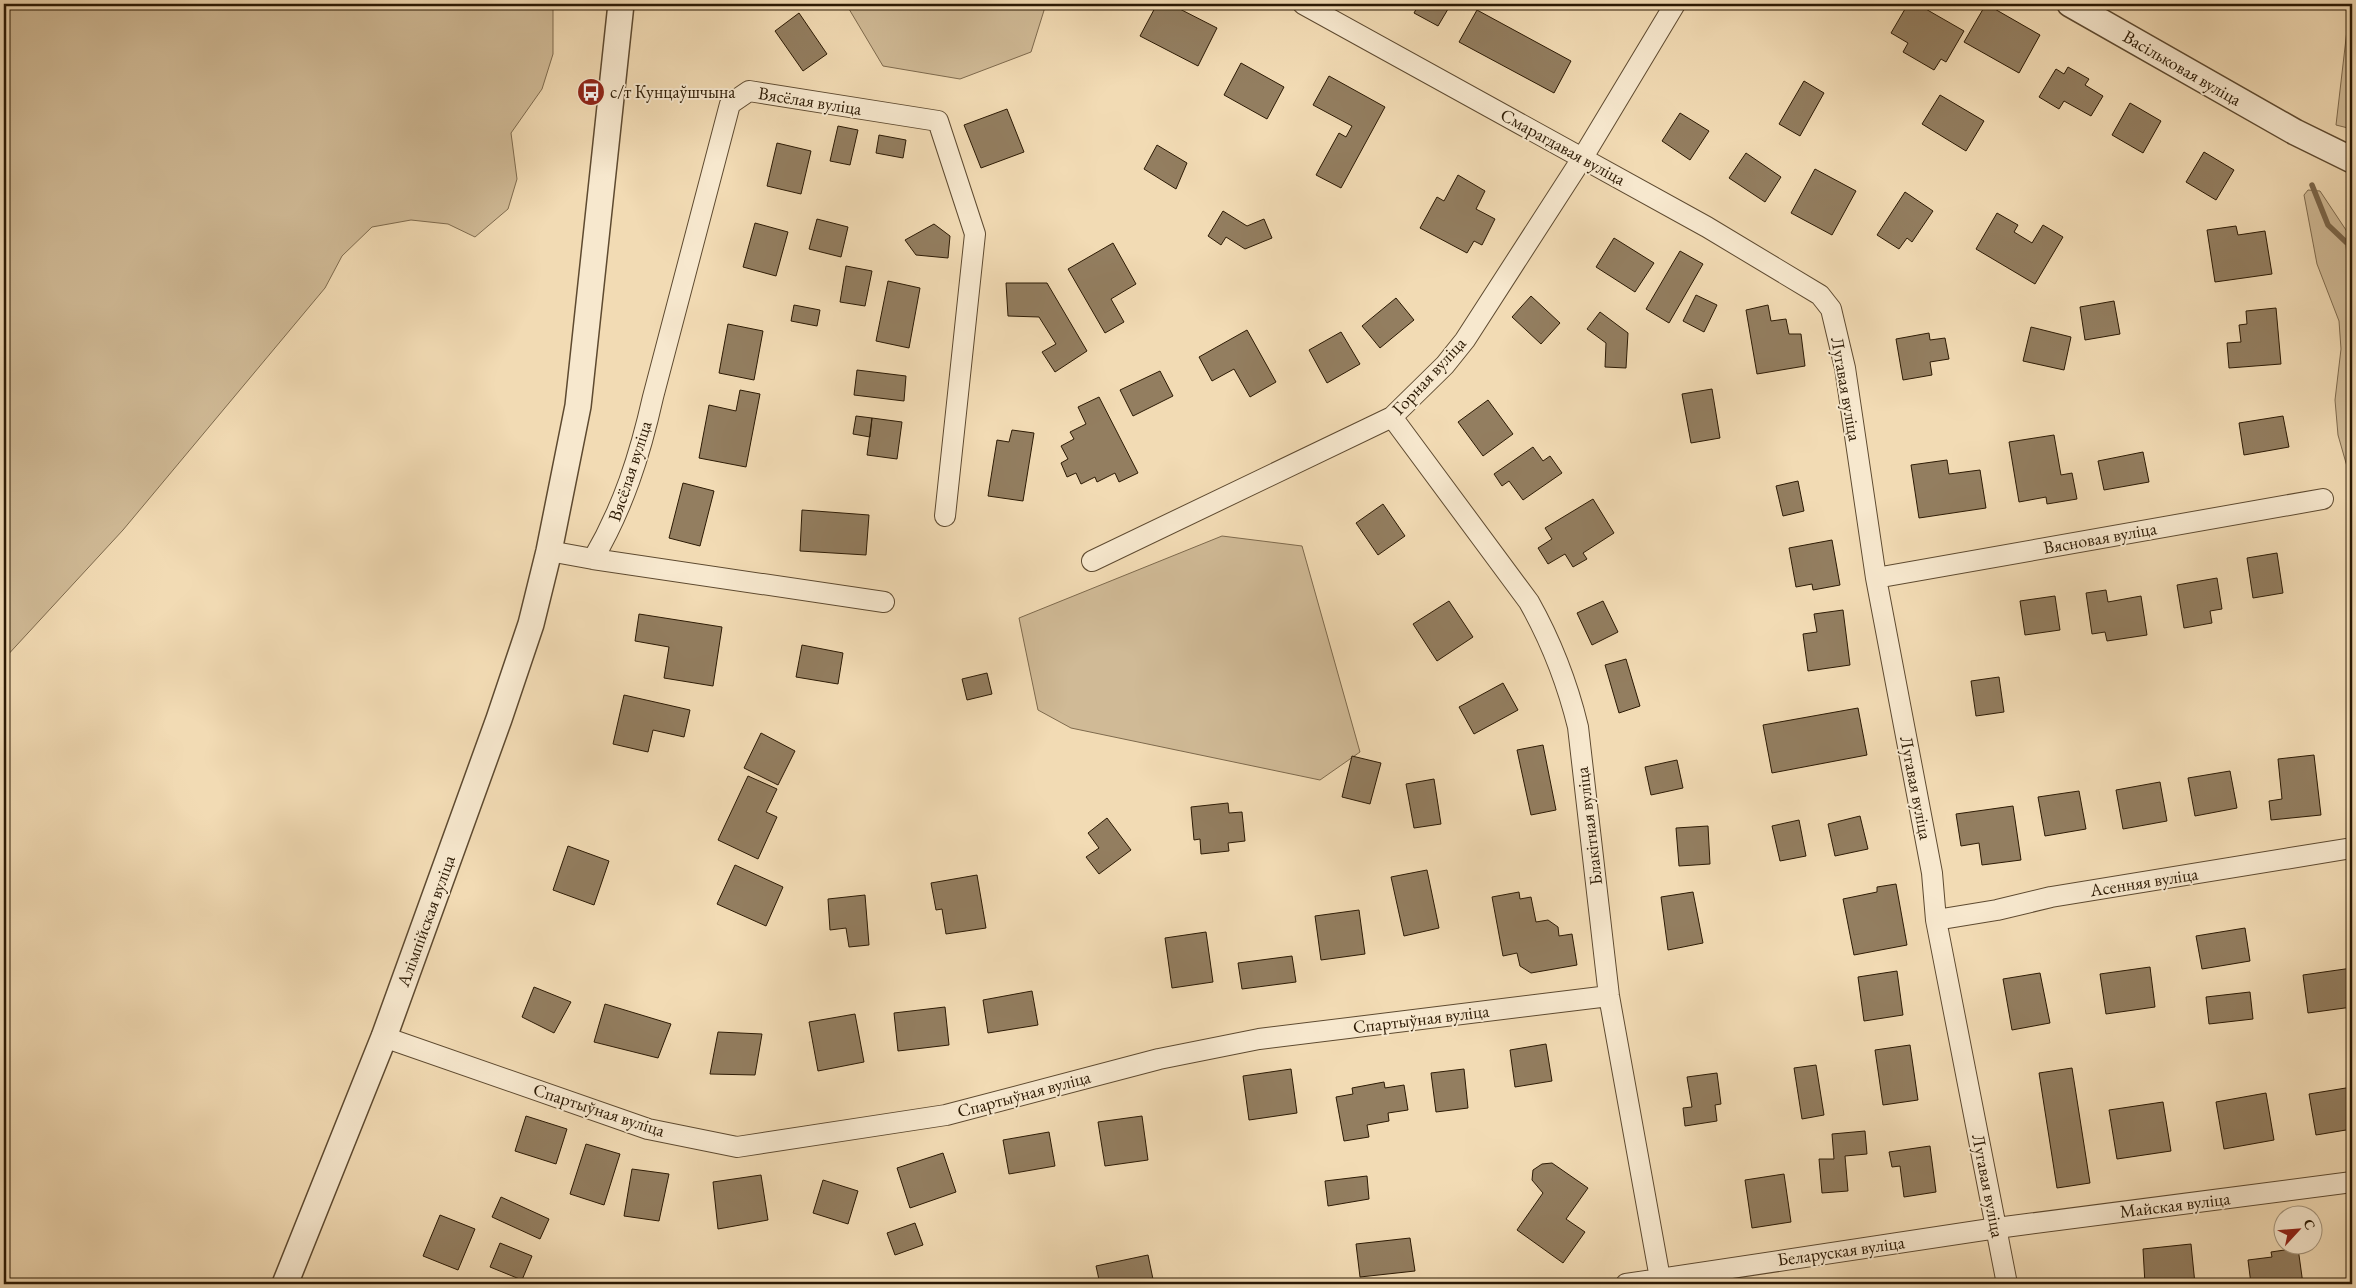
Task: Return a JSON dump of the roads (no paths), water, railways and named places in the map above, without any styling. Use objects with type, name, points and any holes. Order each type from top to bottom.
[{"type":"street","name":"Алімпійская вуліца","points":[[284,1284],[384,1037],[502,710],[531,624],[549,551],[578,406],[621,4]]},
{"type":"street","name":"Смарагдавая вуліца","points":[[1303,4],[1707,226],[1820,295]]},
{"type":"street","name":"Горная вуліца","points":[[1092,561],[1392,417],[1445,365],[1465,340],[1583,158],[1675,4]]},
{"type":"street","name":"Васільковая вуліца","points":[[2070,4],[2295,132],[2344,156]]},
{"type":"street","name":"Вясёлая вуліца","points":[[593,560],[615,518],[642,446],[730,104],[750,92],[938,121],[975,234],[945,516]]},
{"type":"street","name":"Лугавая вуліца","points":[[1820,295],[1831,309],[1846,368],[1876,578],[1932,874],[1936,920],[2007,1284]]},
{"type":"street","name":"Блакітная вуліца","points":[[1392,417],[1529,602],[1559,661],[1570,692],[1578,728],[1609,996],[1661,1281]]},
{"type":"street","name":"Вясновая вуліца","points":[[1876,578],[2323,499]]},
{"type":"street","points":[[549,551],[593,560],[884,602]]},
{"type":"street","name":"Асенняя вуліца","points":[[1936,920],[1996,910],[2051,897],[2352,848]]},
{"type":"street","name":"Спартыўная вуліца","points":[[384,1037],[449,1058],[648,1129],[737,1146],[946,1115],[1159,1059],[1259,1039],[1609,996]]},
{"type":"street","name":"Майская вуліца","points":[[1997,1228],[2352,1182]]},
{"type":"street","name":"Беларуская вуліца","points":[[1626,1284],[1661,1281],[1997,1228]]},
{"type":"waterway","points":[[2312,185],[2328,225],[2348,244],[2352,278]]},
{"type":"place","name":"с/т Кунцаўшчына","points":[[591,92]]}]
